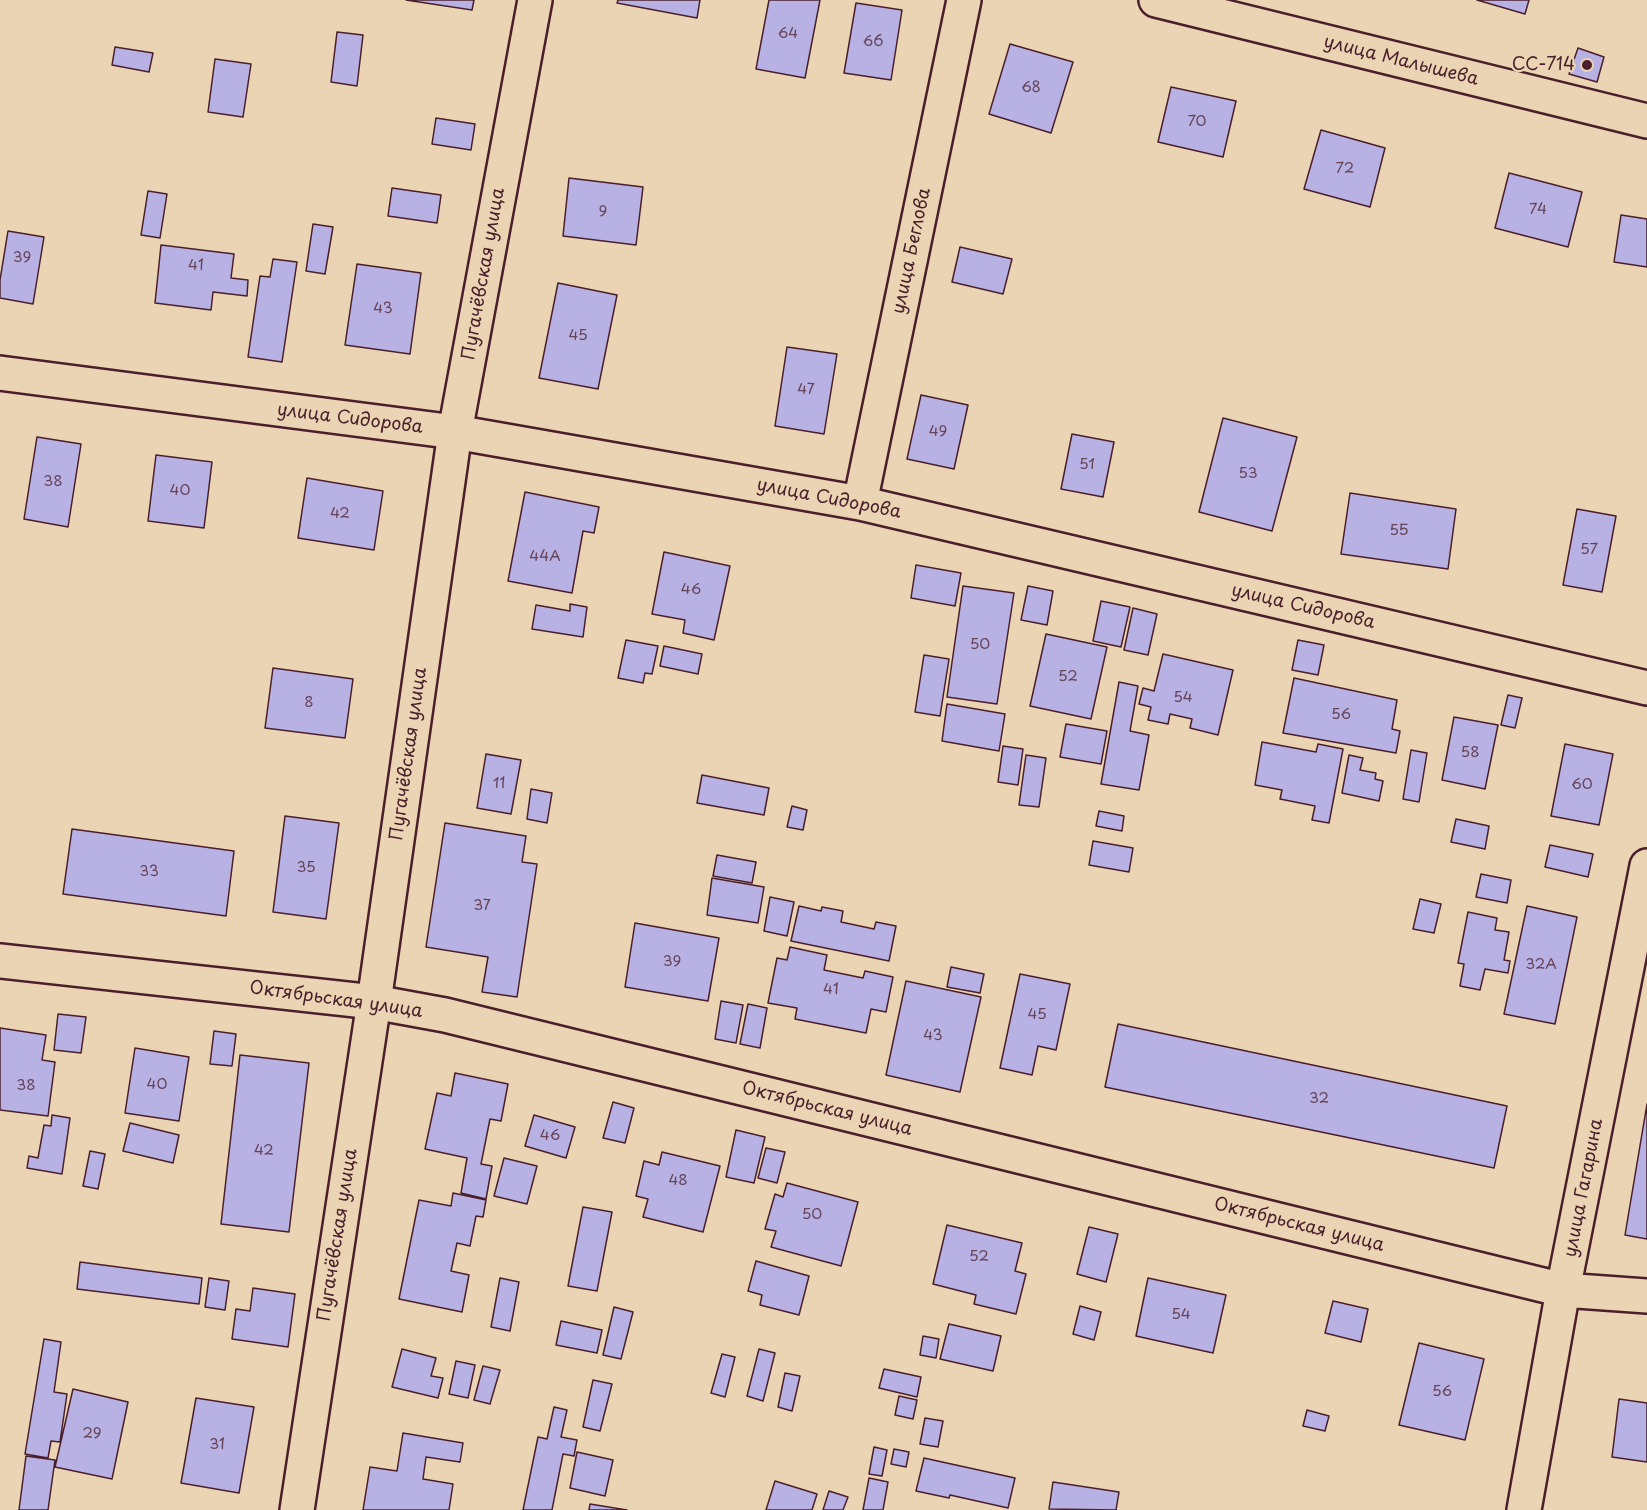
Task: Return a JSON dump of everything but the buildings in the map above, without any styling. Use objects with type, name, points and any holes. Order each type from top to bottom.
[{"type":"street","name":"Пугачёвская улица","points":[[297,1510],[374,1002],[455,432],[535,0]]},
{"type":"street","name":"улица Беглова","points":[[860,502],[964,0]]},
{"type":"street","name":"улица Малышева","points":[[1156,0],[1647,121]]},
{"type":"street","name":"улица Сидорова","points":[[0,373],[455,432],[860,502],[1647,688]]},
{"type":"street","name":"улица Гагарина","points":[[1524,1510],[1563,1290],[1647,866]]},
{"type":"street","name":"Октябрьская улица","points":[[0,961],[374,1002],[445,1015],[1563,1290],[1647,1296]]},
{"type":"place","name":"СС-714","points":[[1587,65]]}]
